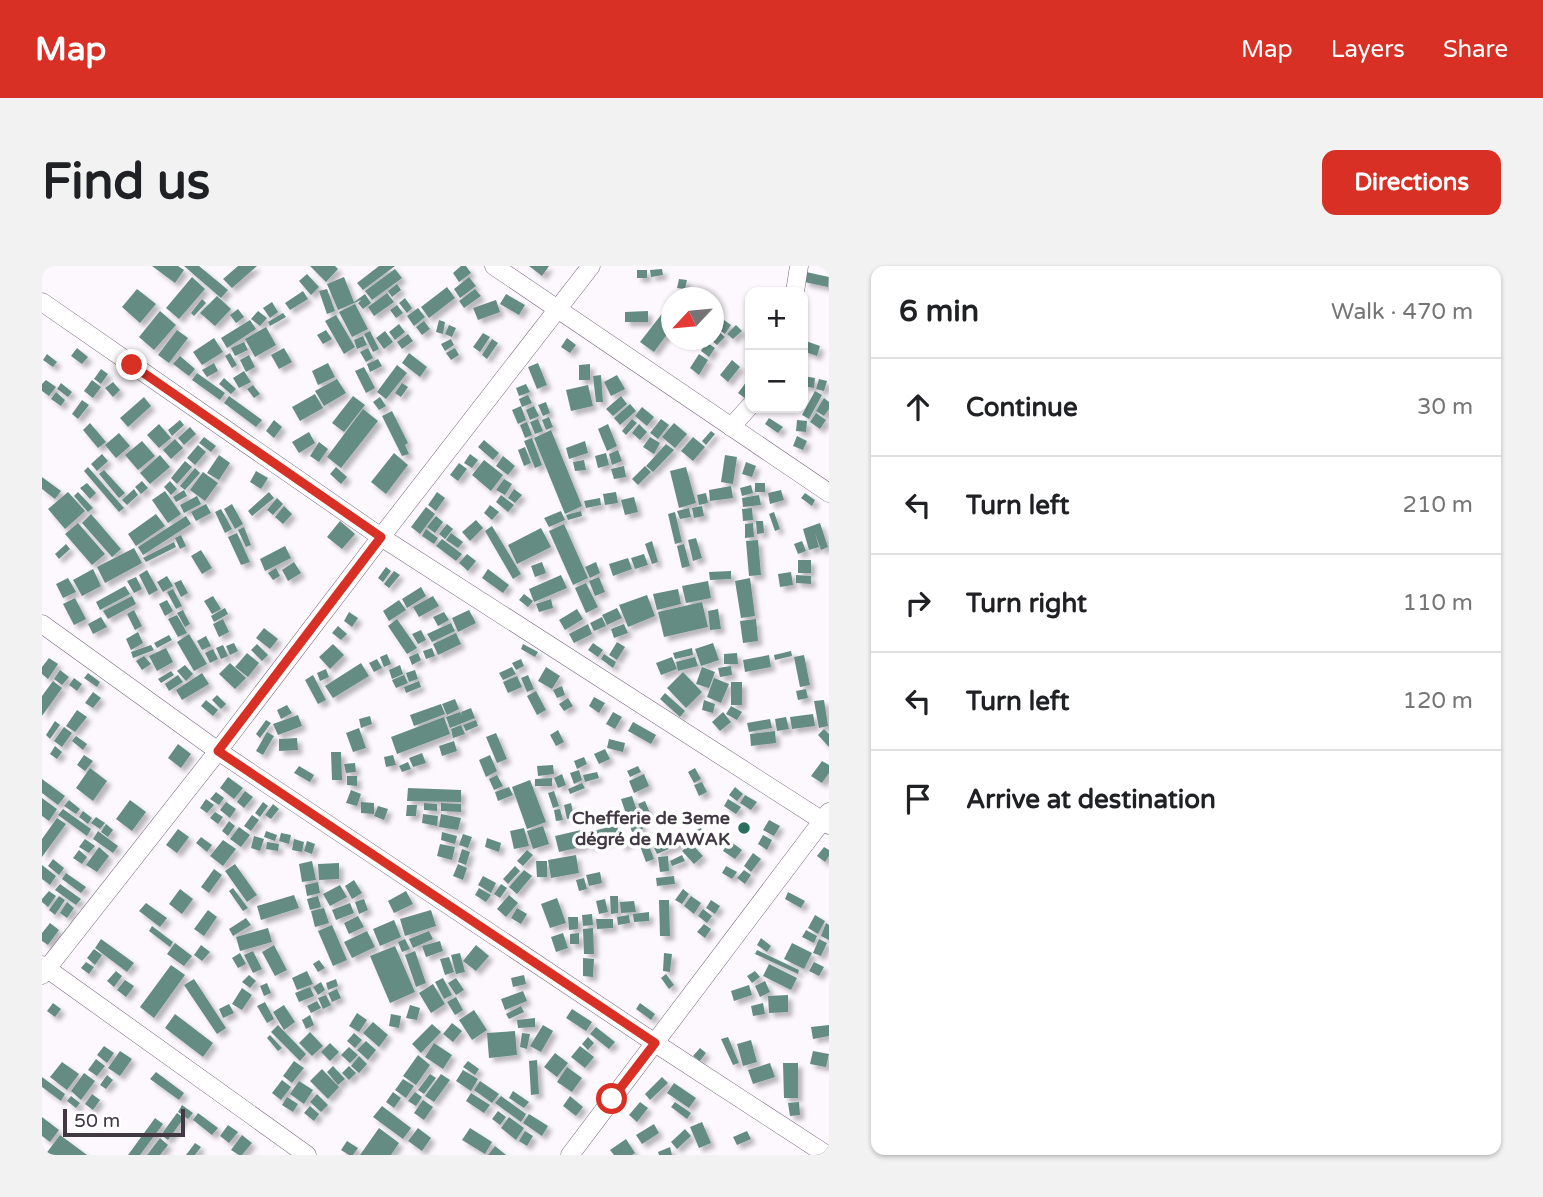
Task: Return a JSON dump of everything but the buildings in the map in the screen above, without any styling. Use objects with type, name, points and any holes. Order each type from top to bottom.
[{"type":"street","points":[[494,266],[829,493]]},
{"type":"street","points":[[307,1155],[43,970],[218,751],[591,266]]},
{"type":"street","points":[[796,287],[799,266]]},
{"type":"street","points":[[42,302],[381,537],[827,819],[570,1155]]},
{"type":"street","points":[[731,426],[745,411]]},
{"type":"street","points":[[42,624],[218,751],[827,1155]]},
{"type":"place","name":"Chefferie de 3eme dégré de MAWAK","points":[[744,828]]},
{"type":"route","points":[[132,365],[381,537],[218,751],[655,1043],[612,1099]]}]
